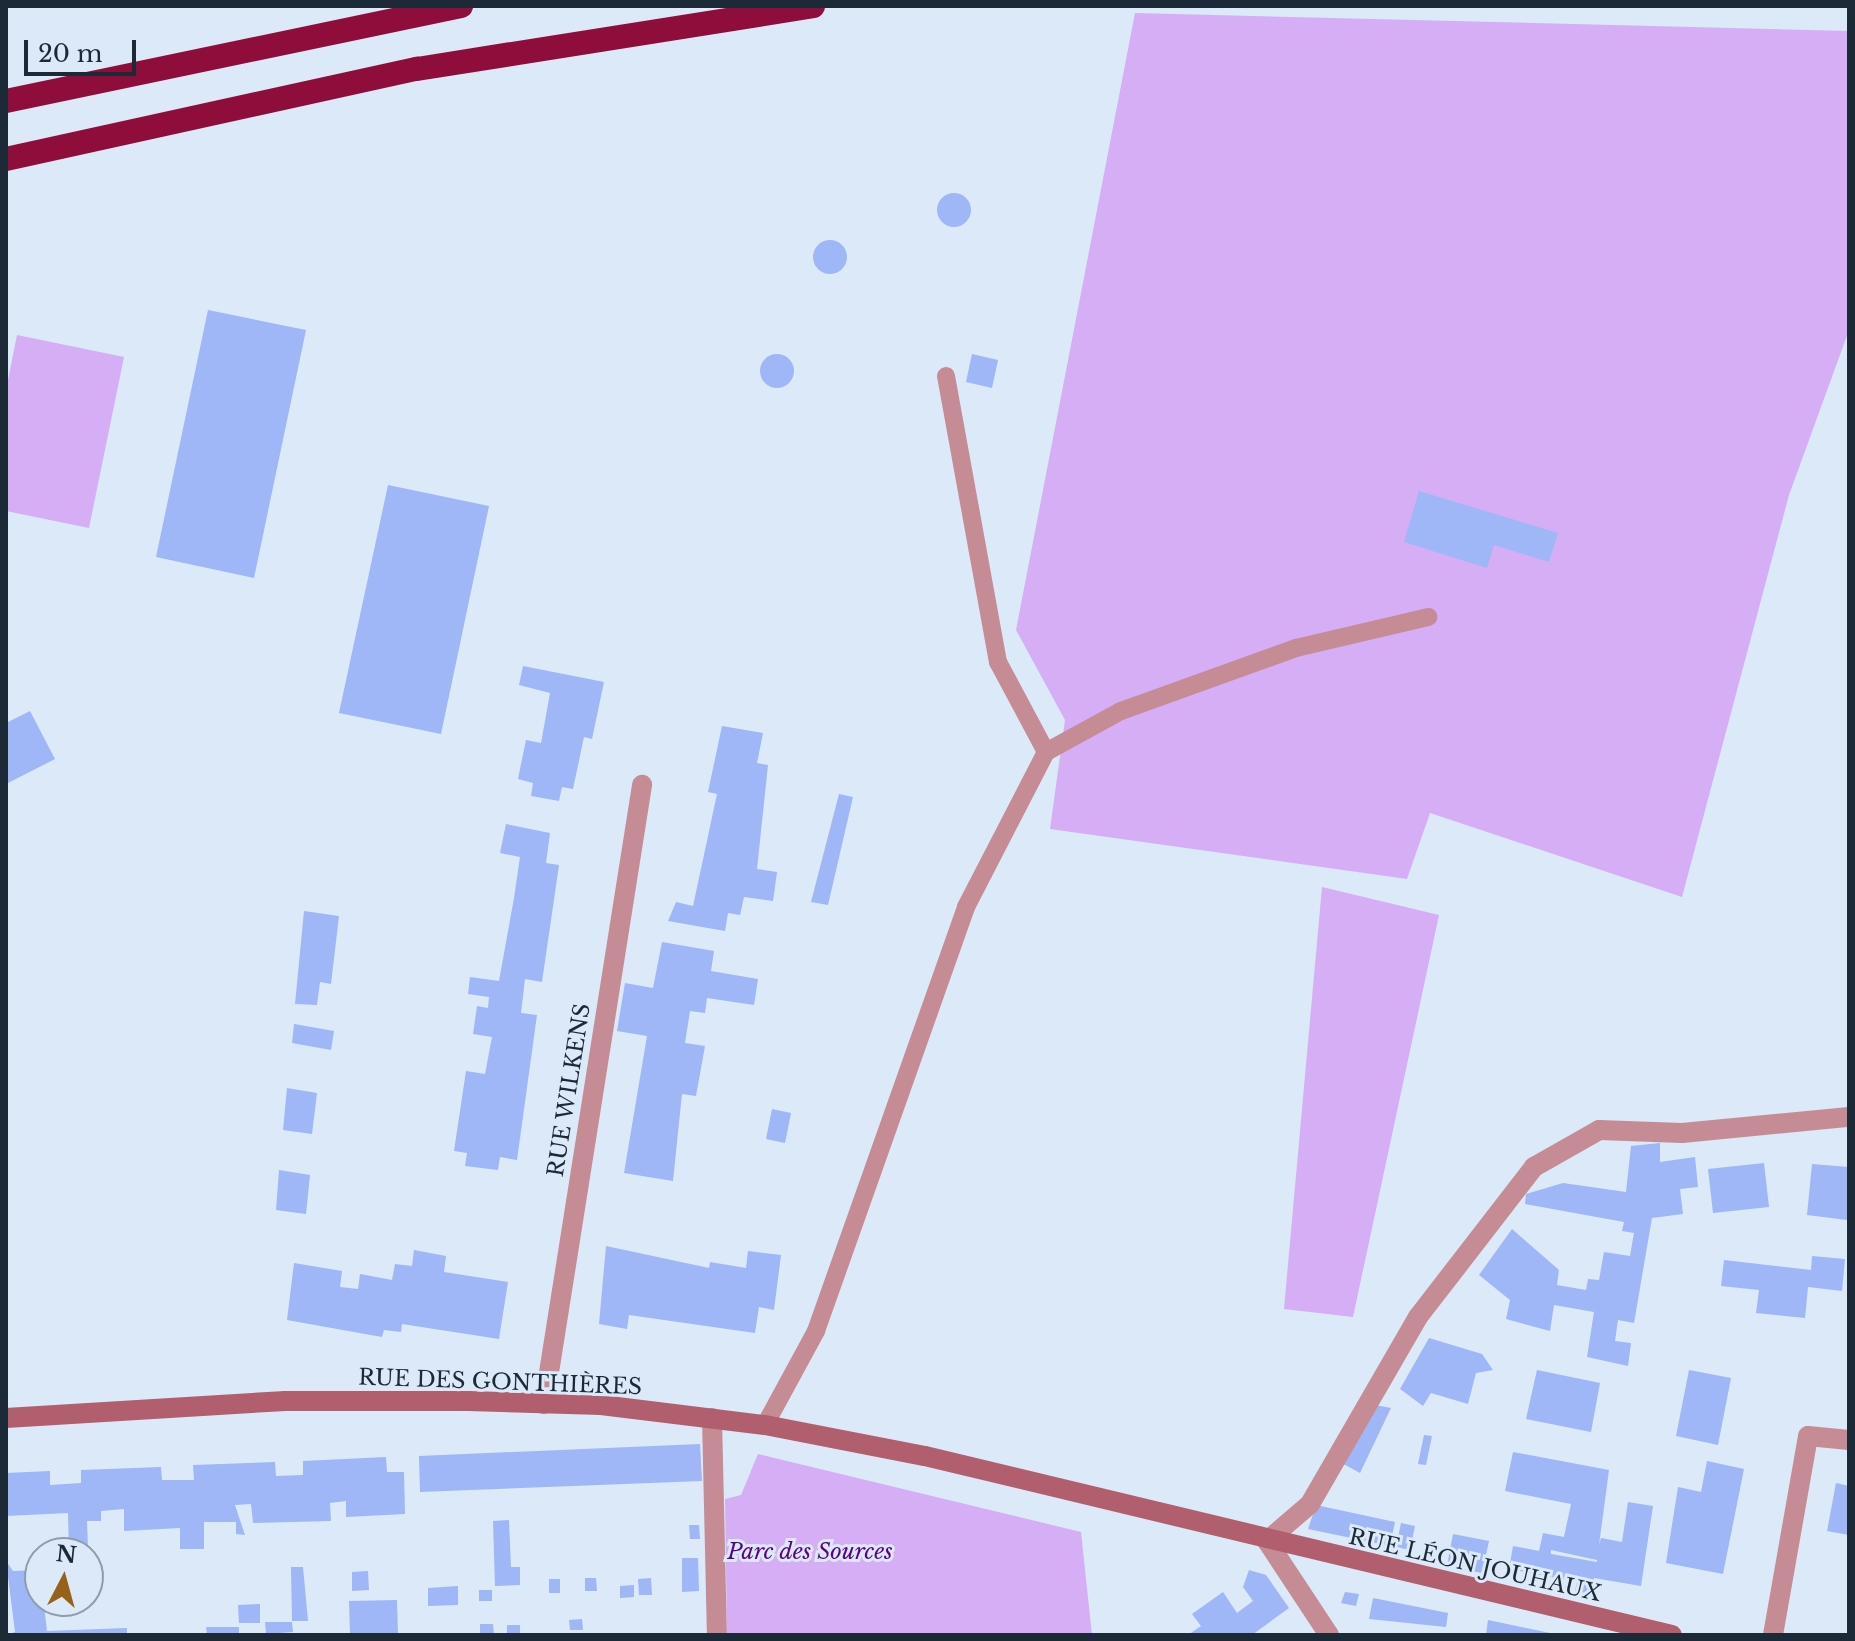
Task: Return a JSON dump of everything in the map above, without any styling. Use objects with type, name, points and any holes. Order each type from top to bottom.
[{"type":"highway","points":[[6,101],[461,6]]},
{"type":"highway","points":[[6,159],[417,69],[813,6]]},
{"type":"street","name":"RUE WILKENS","points":[[544,1404],[642,785]]},
{"type":"street","points":[[1329,1635],[1267,1541],[1310,1504],[1418,1317],[1534,1167],[1599,1130],[1682,1133],[1849,1117]]},
{"type":"street","name":"RUE DES GONTHIÈRES","points":[[6,1418],[285,1401],[544,1404],[712,1418],[765,1425],[925,1456],[1267,1541]]},
{"type":"street","points":[[712,1418],[717,1635]]},
{"type":"street","points":[[1773,1635],[1808,1436],[1849,1440]]},
{"type":"street","name":"RUE LÉON JOUHAUX","points":[[1267,1541],[1672,1635]]},
{"type":"lane","points":[[946,376],[998,662],[1046,752]]},
{"type":"lane","points":[[765,1425],[816,1331],[966,907],[1046,752],[1121,711],[1296,648],[1428,617]]},
{"type":"green space","points":[[1135,13],[1849,31],[1849,330],[1789,495],[1682,897],[1430,813],[1407,879],[1050,829],[1065,720],[1016,630]]},
{"type":"green space","points":[[17,335],[124,357],[89,528],[6,511],[6,390]]},
{"type":"green space","points":[[1322,887],[1439,915],[1353,1317],[1284,1309]]},
{"type":"green space","name":"Parc des Sources","points":[[758,1454],[1081,1532],[1092,1635],[727,1635],[725,1499],[741,1495]]},
{"type":"building","points":[[954,193],[966,198],[971,210],[966,222],[954,227],[942,222],[937,210],[942,198]]},
{"type":"building","points":[[830,240],[842,245],[847,257],[842,269],[830,274],[818,269],[813,257],[818,245]]},
{"type":"building","points":[[208,310],[306,330],[254,578],[156,557]]},
{"type":"building","points":[[777,354],[789,359],[794,371],[789,383],[777,388],[765,383],[760,371],[765,359]]},
{"type":"building","points":[[972,354],[998,360],[992,388],[966,382]]},
{"type":"building","points":[[388,485],[489,506],[441,734],[339,713]]},
{"type":"building","points":[[1419,491],[1558,533],[1549,562],[1494,545],[1487,568],[1404,542]]},
{"type":"building","points":[[523,666],[604,682],[592,739],[584,737],[573,789],[562,787],[559,801],[531,796],[533,783],[518,779],[526,740],[541,743],[550,693],[519,685]]},
{"type":"building","points":[[30,711],[55,759],[6,784],[6,723]]},
{"type":"building","points":[[722,726],[763,733],[757,763],[768,765],[757,869],[777,872],[773,901],[744,897],[740,915],[728,913],[725,931],[668,921],[676,902],[693,906],[717,794],[708,792]]},
{"type":"building","points":[[839,794],[853,797],[828,905],[811,902]]},
{"type":"building","points":[[506,824],[550,833],[546,863],[559,865],[542,982],[525,979],[521,1013],[537,1015],[517,1160],[500,1157],[498,1170],[465,1166],[467,1153],[454,1151],[466,1071],[485,1074],[492,1037],[473,1034],[477,1006],[488,1008],[489,997],[468,994],[470,977],[499,981],[520,857],[500,853]]},
{"type":"building","points":[[304,911],[339,916],[331,984],[320,982],[317,1005],[295,1004]]},
{"type":"building","points":[[662,942],[714,951],[711,971],[758,979],[754,1005],[707,998],[705,1013],[690,1011],[685,1043],[705,1046],[696,1096],[682,1094],[673,1181],[624,1173],[647,1036],[617,1031],[625,983],[653,988]]},
{"type":"building","points":[[294,1024],[334,1031],[331,1050],[292,1043]]},
{"type":"building","points":[[287,1088],[317,1093],[312,1134],[283,1130]]},
{"type":"building","points":[[772,1109],[791,1113],[785,1143],[766,1139]]},
{"type":"building","points":[[1660,1143],[1660,1162],[1695,1157],[1698,1187],[1680,1189],[1683,1214],[1652,1218],[1634,1323],[1618,1320],[1615,1341],[1631,1343],[1628,1366],[1587,1357],[1594,1312],[1554,1305],[1550,1331],[1506,1319],[1510,1300],[1479,1275],[1512,1229],[1559,1270],[1557,1285],[1586,1290],[1588,1279],[1599,1280],[1604,1252],[1630,1256],[1634,1233],[1622,1231],[1624,1222],[1525,1204],[1526,1194],[1563,1183],[1626,1192],[1631,1146]]},
{"type":"building","points":[[1764,1163],[1769,1207],[1713,1213],[1708,1169]]},
{"type":"building","points":[[1812,1164],[1849,1167],[1849,1235],[1847,1220],[1807,1215]]},
{"type":"building","points":[[279,1170],[310,1175],[306,1214],[276,1210]]},
{"type":"building","points":[[606,1246],[709,1268],[710,1262],[746,1268],[748,1251],[781,1255],[774,1310],[759,1307],[755,1333],[629,1315],[627,1329],[599,1324]]},
{"type":"building","points":[[414,1250],[446,1256],[444,1272],[508,1282],[499,1339],[402,1324],[401,1332],[384,1330],[382,1337],[287,1320],[294,1263],[342,1271],[340,1287],[358,1289],[360,1274],[392,1280],[395,1264],[412,1266]]},
{"type":"building","points":[[1812,1256],[1845,1259],[1842,1291],[1808,1287],[1805,1318],[1756,1313],[1759,1290],[1721,1286],[1724,1260],[1811,1270]]},
{"type":"building","points":[[1429,1338],[1482,1354],[1493,1370],[1476,1373],[1468,1404],[1431,1393],[1423,1406],[1400,1389]]},
{"type":"building","points":[[1537,1370],[1600,1383],[1591,1432],[1526,1419]]},
{"type":"building","points":[[1689,1370],[1731,1378],[1718,1445],[1676,1436]]},
{"type":"building","points":[[1370,1404],[1391,1408],[1360,1473],[1338,1461]]},
{"type":"building","points":[[1424,1435],[1432,1436],[1426,1465],[1418,1464]]},
{"type":"building","points":[[700,1444],[702,1481],[420,1492],[419,1456]]},
{"type":"building","points":[[1513,1452],[1609,1470],[1599,1545],[1601,1538],[1622,1542],[1628,1502],[1653,1506],[1641,1586],[1594,1578],[1592,1594],[1575,1591],[1577,1582],[1509,1569],[1513,1546],[1539,1551],[1543,1533],[1564,1537],[1571,1504],[1505,1491]],"holes":[[[1551,1550],[1597,1560],[1551,1554]]]},
{"type":"building","points":[[386,1457],[387,1472],[404,1472],[405,1514],[346,1517],[346,1501],[330,1503],[331,1521],[253,1523],[251,1504],[235,1505],[245,1535],[236,1534],[236,1522],[204,1522],[204,1549],[180,1549],[180,1528],[124,1531],[124,1509],[101,1511],[101,1521],[87,1521],[88,1537],[69,1537],[68,1513],[6,1516],[6,1473],[50,1471],[50,1485],[81,1483],[81,1470],[161,1467],[162,1480],[194,1480],[193,1465],[275,1462],[276,1476],[303,1475],[303,1461]]},
{"type":"building","points":[[1707,1461],[1744,1469],[1723,1574],[1666,1563],[1678,1487],[1701,1492]]},
{"type":"building","points":[[1836,1483],[1849,1486],[1849,1535],[1827,1531]]},
{"type":"building","points":[[1316,1505],[1395,1522],[1390,1546],[1308,1529]]},
{"type":"building","points":[[509,1520],[511,1567],[520,1567],[520,1585],[495,1586],[493,1521]]},
{"type":"building","points":[[1401,1523],[1415,1526],[1410,1550],[1396,1547]]},
{"type":"building","points":[[689,1525],[699,1525],[700,1539],[690,1539]]},
{"type":"building","points":[[1453,1534],[1489,1541],[1482,1573],[1447,1566]]},
{"type":"building","points":[[682,1558],[698,1558],[699,1591],[682,1592]]},
{"type":"building","points":[[6,1561],[13,1571],[24,1571],[24,1617],[45,1617],[47,1631],[127,1628],[127,1635],[7,1635],[15,1632]]},
{"type":"building","points":[[291,1567],[303,1567],[308,1621],[292,1621]]},
{"type":"building","points":[[1249,1570],[1266,1575],[1289,1608],[1252,1635],[1188,1635],[1201,1626],[1192,1614],[1223,1592],[1237,1613],[1253,1601],[1243,1587]]},
{"type":"building","points":[[368,1571],[369,1590],[352,1591],[352,1572]]},
{"type":"building","points":[[585,1578],[596,1578],[597,1591],[585,1591]]},
{"type":"building","points":[[651,1578],[652,1595],[639,1595],[638,1579]]},
{"type":"building","points":[[549,1579],[560,1579],[560,1593],[549,1593]]},
{"type":"building","points":[[634,1585],[634,1597],[620,1598],[620,1586]]},
{"type":"building","points":[[458,1586],[458,1605],[428,1606],[428,1588]]},
{"type":"building","points":[[479,1590],[492,1590],[492,1601],[479,1601]]},
{"type":"building","points":[[1345,1592],[1359,1594],[1356,1606],[1341,1603]]},
{"type":"building","points":[[1373,1598],[1448,1613],[1446,1627],[1369,1619]]},
{"type":"building","points":[[397,1600],[398,1634],[350,1635],[349,1601]]},
{"type":"building","points":[[260,1604],[260,1623],[239,1623],[238,1605]]},
{"type":"building","points":[[582,1619],[583,1630],[570,1630],[569,1620]]},
{"type":"building","points":[[1488,1620],[1555,1634],[1555,1635],[1486,1635]]},
{"type":"building","points":[[265,1622],[292,1622],[293,1632],[266,1634]]},
{"type":"building","points":[[480,1624],[493,1624],[494,1635],[480,1635]]},
{"type":"building","points":[[507,1625],[520,1625],[520,1635],[507,1635]]},
{"type":"building","points":[[206,1627],[239,1627],[239,1635],[207,1635]]}]
